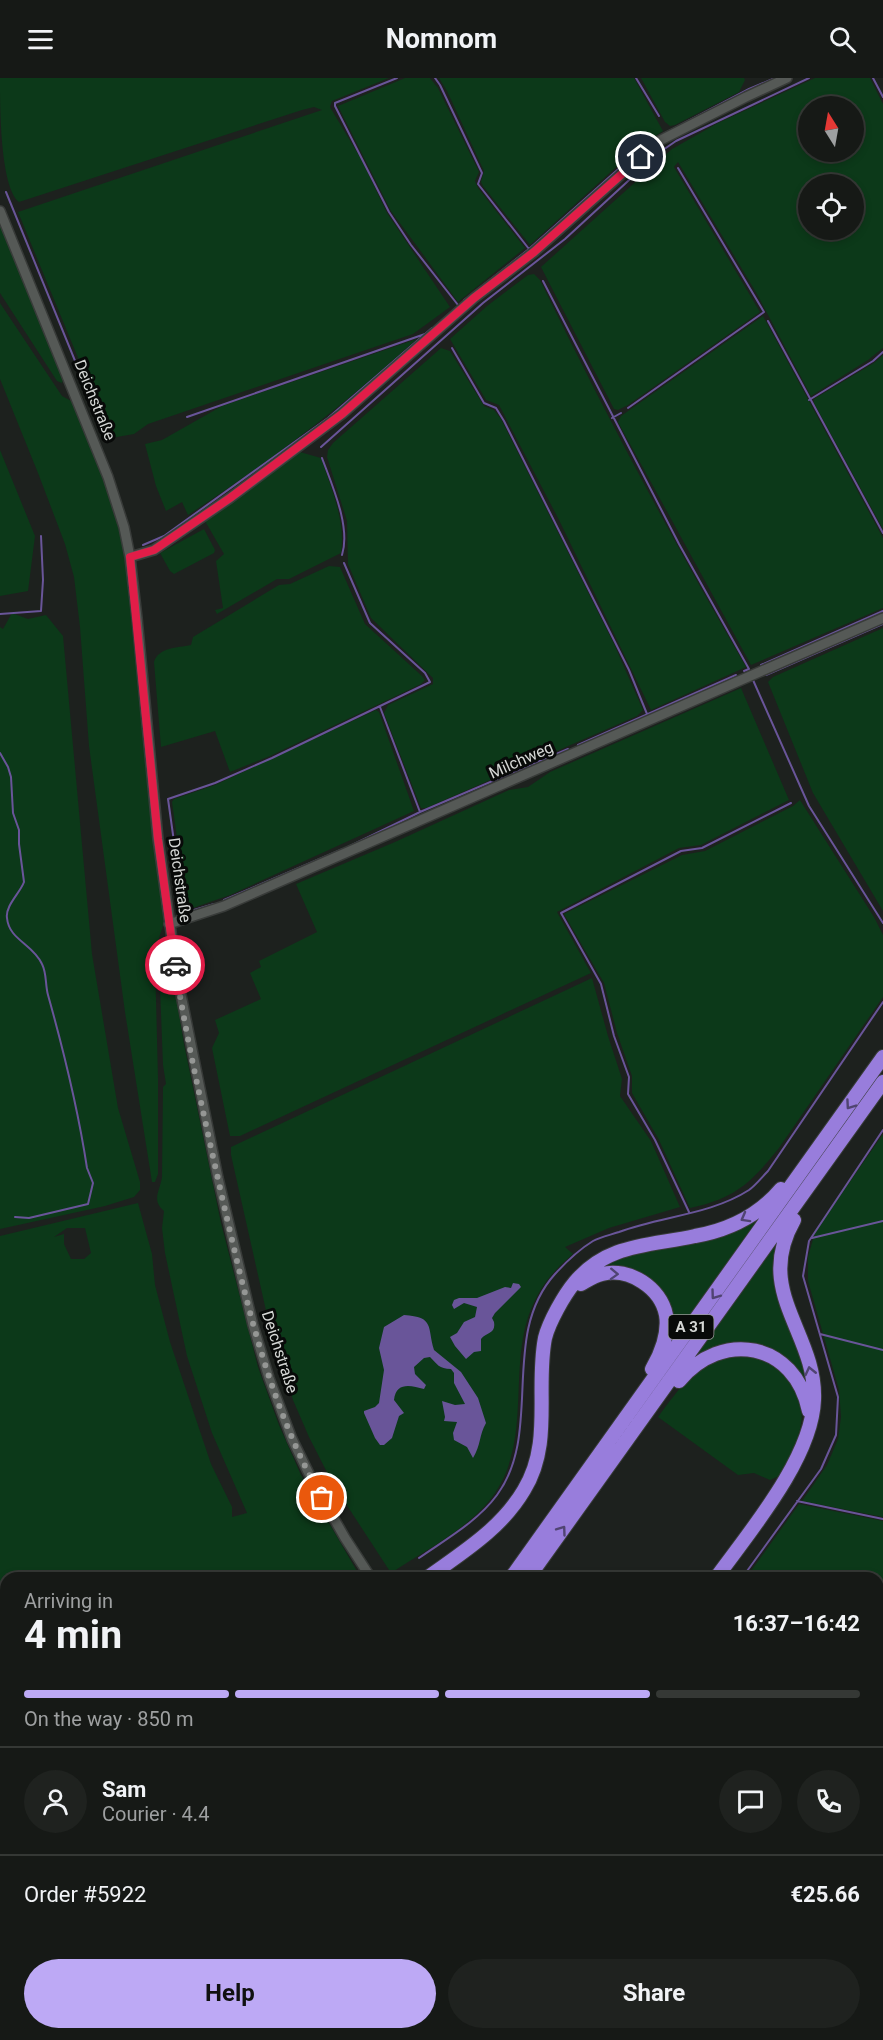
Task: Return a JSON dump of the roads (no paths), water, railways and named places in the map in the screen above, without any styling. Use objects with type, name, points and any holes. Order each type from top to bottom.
[{"type":"highway","name":"A 31","points":[[515,1572],[883,1057]]},
{"type":"highway","name":"A 31","points":[[532,1572],[883,1082]]},
{"type":"highway","points":[[435,1572],[495,1528],[509,1513],[525,1489],[535,1467],[542,1436],[543,1362],[546,1337],[553,1318],[575,1282],[605,1258],[620,1251],[638,1245],[718,1231],[736,1223],[770,1202],[789,1179],[805,1168]]},
{"type":"highway","points":[[720,1572],[788,1475],[800,1454],[809,1428],[814,1399],[810,1369],[784,1298],[780,1262],[788,1232],[807,1201],[810,1186]]},
{"type":"highway","points":[[564,1299],[589,1279],[602,1274],[617,1273],[637,1278],[646,1284],[663,1306],[666,1325],[659,1356],[625,1409],[622,1424]]},
{"type":"highway","points":[[660,1395],[676,1385],[696,1365],[717,1354],[748,1350],[761,1352],[783,1364],[800,1384],[807,1402],[809,1428]]},
{"type":"street","points":[[130,557],[154,550],[230,498],[342,414],[474,298],[534,252],[659,141],[787,78]]},
{"type":"street","name":"Deichstraße","points":[[0,211],[108,477],[124,527],[130,557],[149,757],[169,924],[194,1065],[240,1275],[262,1356],[292,1439],[313,1482],[367,1572]]},
{"type":"street","name":"Milchweg","points":[[169,924],[224,906],[883,618]]},
{"type":"waterway","points":[[397,78],[335,103],[335,106],[389,212],[411,245],[458,305]]},
{"type":"waterway","points":[[435,78],[482,173],[478,184],[529,249]]},
{"type":"waterway","points":[[636,78],[659,116]]},
{"type":"waterway","points":[[660,136],[749,89],[775,78]]},
{"type":"waterway","points":[[660,152],[676,141],[809,78]]},
{"type":"waterway","points":[[873,78],[883,97]]},
{"type":"waterway","points":[[476,291],[529,249],[643,147]]},
{"type":"waterway","points":[[321,447],[483,303],[565,239],[652,159]]},
{"type":"waterway","points":[[628,408],[764,312],[678,168]]},
{"type":"waterway","points":[[6,192],[107,439]]},
{"type":"waterway","points":[[543,281],[679,544],[749,669],[744,671]]},
{"type":"waterway","points":[[464,300],[471,295]]},
{"type":"waterway","points":[[768,321],[883,533]]},
{"type":"waterway","points":[[143,545],[164,536],[328,418],[432,328]]},
{"type":"waterway","points":[[187,417],[425,334]]},
{"type":"waterway","points":[[452,348],[484,403],[496,408],[504,421],[629,670],[647,714]]},
{"type":"waterway","points":[[809,400],[873,361],[883,352]]},
{"type":"waterway","points":[[612,418],[621,413]]},
{"type":"waterway","points":[[322,458],[342,519],[344,532],[342,555]]},
{"type":"waterway","points":[[0,614],[41,611],[43,580],[41,536]]},
{"type":"waterway","points":[[214,904],[184,913],[168,799],[215,783],[272,758],[430,682],[425,673],[370,623],[344,563]]},
{"type":"waterway","points":[[761,665],[883,611]]},
{"type":"waterway","points":[[766,675],[883,624]]},
{"type":"waterway","points":[[578,745],[736,675]]},
{"type":"waterway","points":[[753,680],[809,806],[883,923]]},
{"type":"waterway","points":[[380,707],[420,812]]},
{"type":"waterway","points":[[348,847],[420,812],[568,749]]},
{"type":"waterway","points":[[0,753],[11,777],[13,813],[19,830],[24,882],[8,909],[7,918],[12,932],[33,951],[44,968],[48,995],[75,1102],[87,1168],[93,1183],[88,1204],[29,1218],[15,1217]]},
{"type":"waterway","points":[[689,1212],[655,1140],[628,1094],[629,1077],[614,1036],[601,984],[561,913],[681,851],[702,848],[791,803]]},
{"type":"waterway","points":[[224,900],[343,849]]},
{"type":"waterway","points":[[419,1558],[461,1530],[480,1514],[497,1495],[511,1470],[518,1442],[524,1354],[529,1326],[538,1299],[555,1274],[578,1252],[596,1240],[718,1205],[752,1188],[768,1171],[883,1002]]},
{"type":"waterway","points":[[746,1572],[821,1469],[836,1435],[838,1397],[803,1276],[809,1241],[883,1130]]},
{"type":"waterway","points":[[812,1238],[883,1221]]},
{"type":"waterway","points":[[820,1334],[883,1350]]},
{"type":"waterway","points":[[797,1501],[883,1519]]}]
